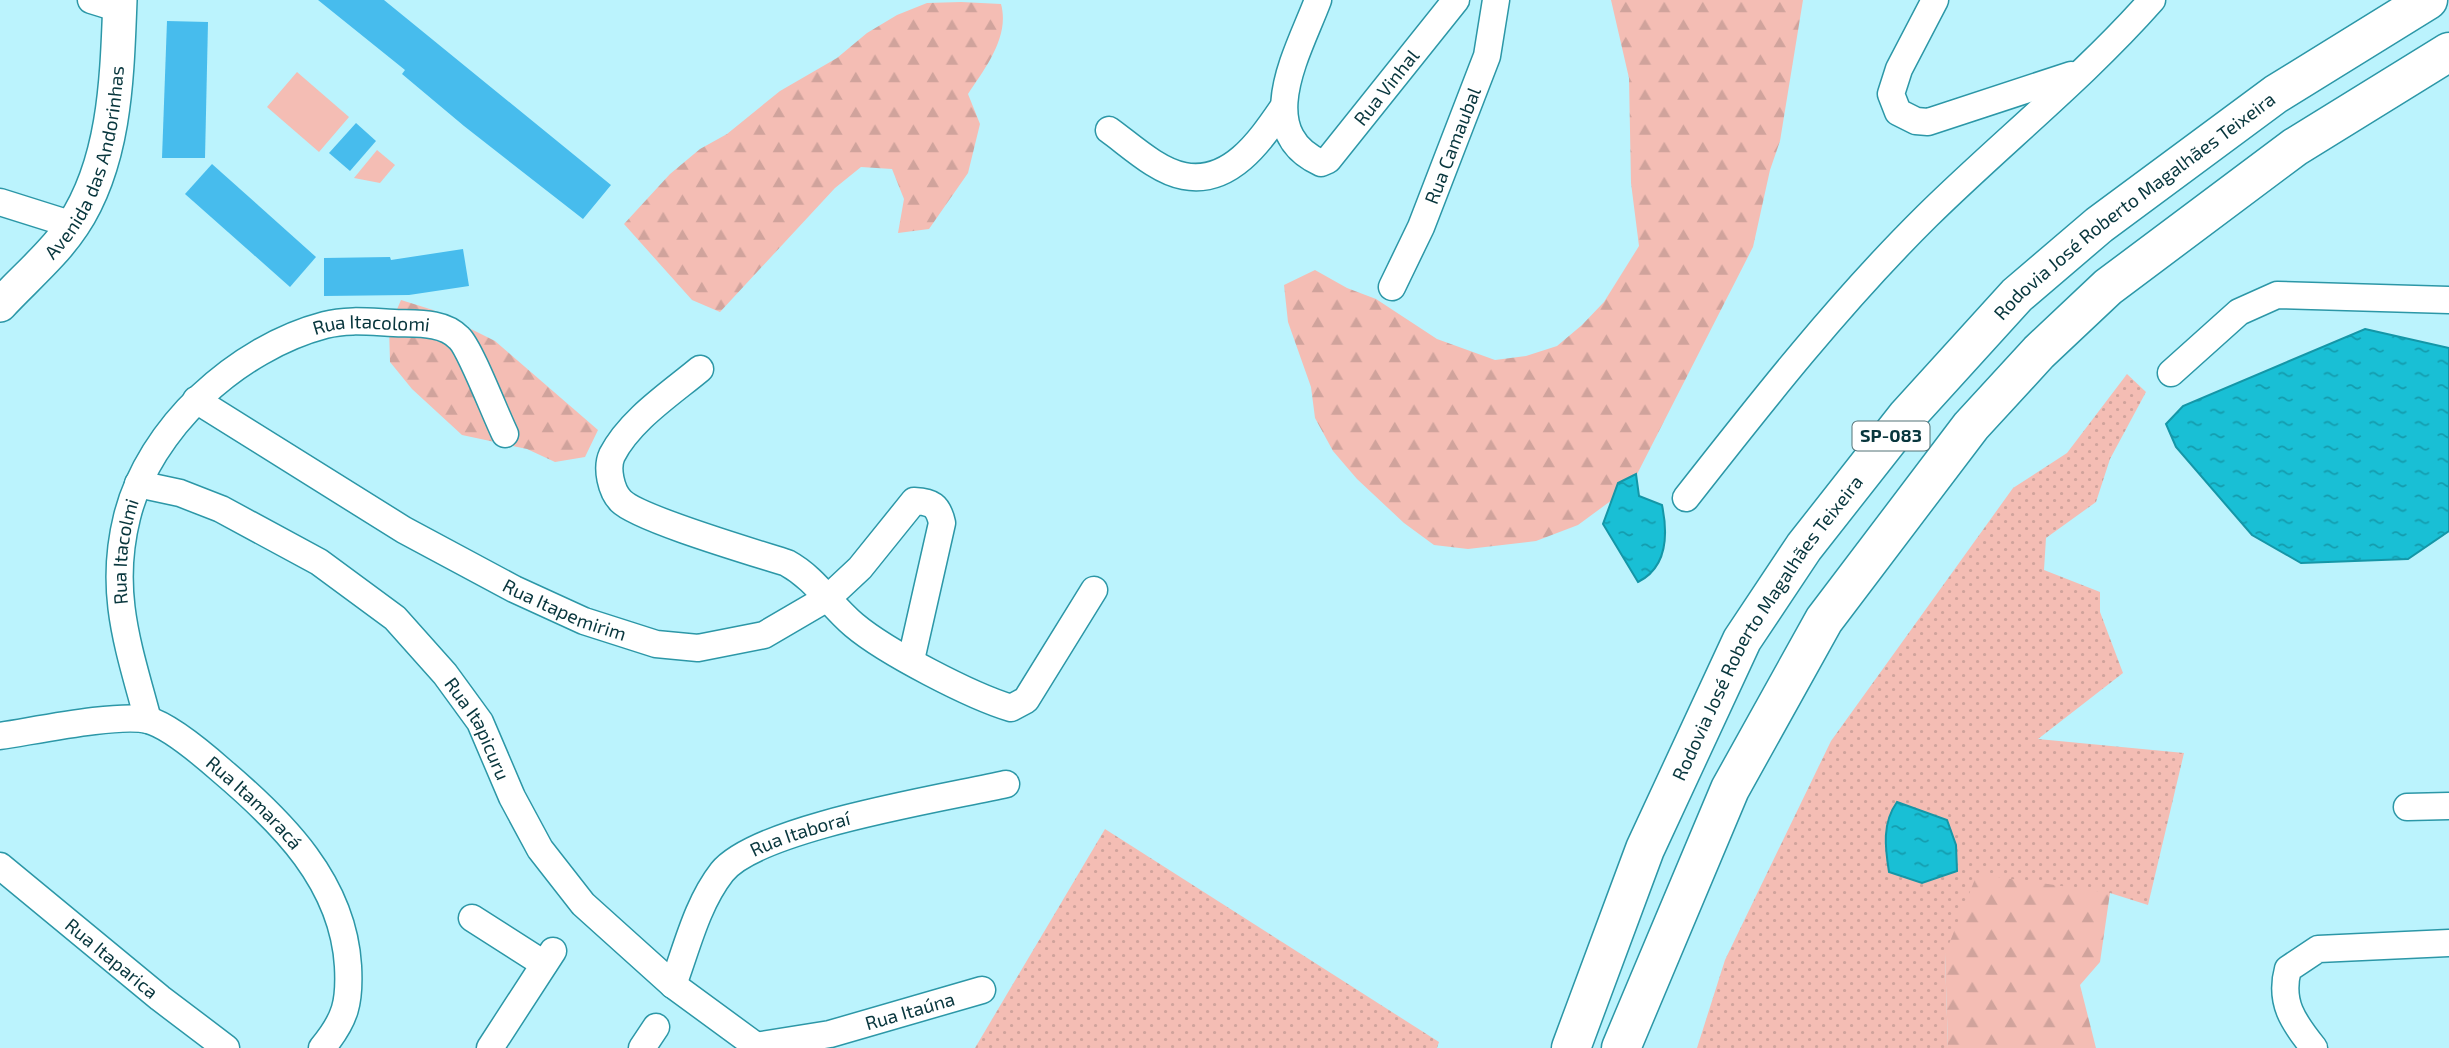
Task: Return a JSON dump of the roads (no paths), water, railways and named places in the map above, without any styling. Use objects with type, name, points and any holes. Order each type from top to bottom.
[{"type":"highway","name":"Rodovia José Roberto Magalhães Teixeira","points":[[1571,1048],[1645,849],[1742,640],[1804,547],[1907,416],[2017,295],[2099,225],[2276,94],[2428,0]]},
{"type":"highway","name":"SP-083","points":[[1621,1048],[1730,789],[1824,620],[1971,426],[2039,352],[2108,287],[2295,147],[2449,52]]},
{"type":"main road","name":"Avenida das Andorinhas","points":[[0,304],[73,225],[99,170],[116,93],[110,3]]},
{"type":"street","points":[[1109,130],[1156,163],[1184,176],[1210,174],[1242,161],[1282,109],[1287,85],[1318,0]]},
{"type":"street","name":"Rua Vinhal","points":[[1282,109],[1286,130],[1312,159],[1321,163],[1328,160],[1455,0]]},
{"type":"street","name":"Rua Camaubal","points":[[1392,287],[1421,227],[1488,56],[1496,0]]},
{"type":"street","points":[[1935,0],[1899,69],[1891,94],[1898,111],[1916,121],[1928,122],[2081,72]]},
{"type":"street","points":[[1686,498],[1760,403],[1863,281],[1928,216],[2110,47],[2152,0]]},
{"type":"street","points":[[0,202],[73,225]]},
{"type":"street","points":[[2171,373],[2239,312],[2277,295],[2449,300]]},
{"type":"street","name":"Rua Itacolomi","points":[[196,400],[228,373],[259,353],[326,325],[361,321],[439,326],[460,338],[505,434]]},
{"type":"street","points":[[700,369],[647,413],[610,458],[610,479],[621,501],[645,514],[787,564],[807,575],[866,635],[984,700],[1011,708],[1026,700],[1094,590]]},
{"type":"street","name":"Rua Itapemirim","points":[[196,400],[404,530],[572,615],[656,644],[698,648],[764,635],[829,597],[860,568],[914,501],[930,502],[939,509],[942,523],[911,660]]},
{"type":"street","name":"Rua Itacolmi","points":[[148,720],[118,594],[127,516],[138,484],[165,440],[196,400]]},
{"type":"street","name":"Rua Itapicuru","points":[[138,484],[180,493],[221,509],[318,562],[395,618],[445,674],[481,722],[512,797],[540,849],[583,904],[673,985],[757,1047]]},
{"type":"street","points":[[0,736],[116,720],[148,720]]},
{"type":"street","name":"Rua Itamaracá","points":[[148,720],[197,751],[270,812],[300,847],[337,906],[347,952],[350,998],[338,1029],[322,1048]]},
{"type":"street","name":"Rua Itaboraí","points":[[673,985],[706,897],[724,870],[753,849],[817,826],[1006,784]]},
{"type":"street","points":[[2407,807],[2449,806]]},
{"type":"street","name":"Rua Itaparica","points":[[0,866],[78,933],[226,1048]]},
{"type":"street","points":[[472,918],[549,958],[490,1048]]},
{"type":"street","points":[[2314,1048],[2295,1024],[2283,989],[2288,969],[2318,949],[2449,943]]},
{"type":"street","name":"Rua Itaúna","points":[[757,1047],[830,1034],[982,990]]},
{"type":"water","points":[[2365,329],[2449,348],[2449,531],[2408,559],[2301,563],[2252,535],[2176,447],[2166,424],[2183,406]]},
{"type":"water","points":[[1636,474],[1639,496],[1662,505],[1665,527],[1664,549],[1660,559],[1648,576],[1638,582],[1603,524],[1618,483]]},
{"type":"water","points":[[1897,802],[1947,820],[1956,845],[1957,871],[1922,883],[1889,872],[1887,827]]}]
